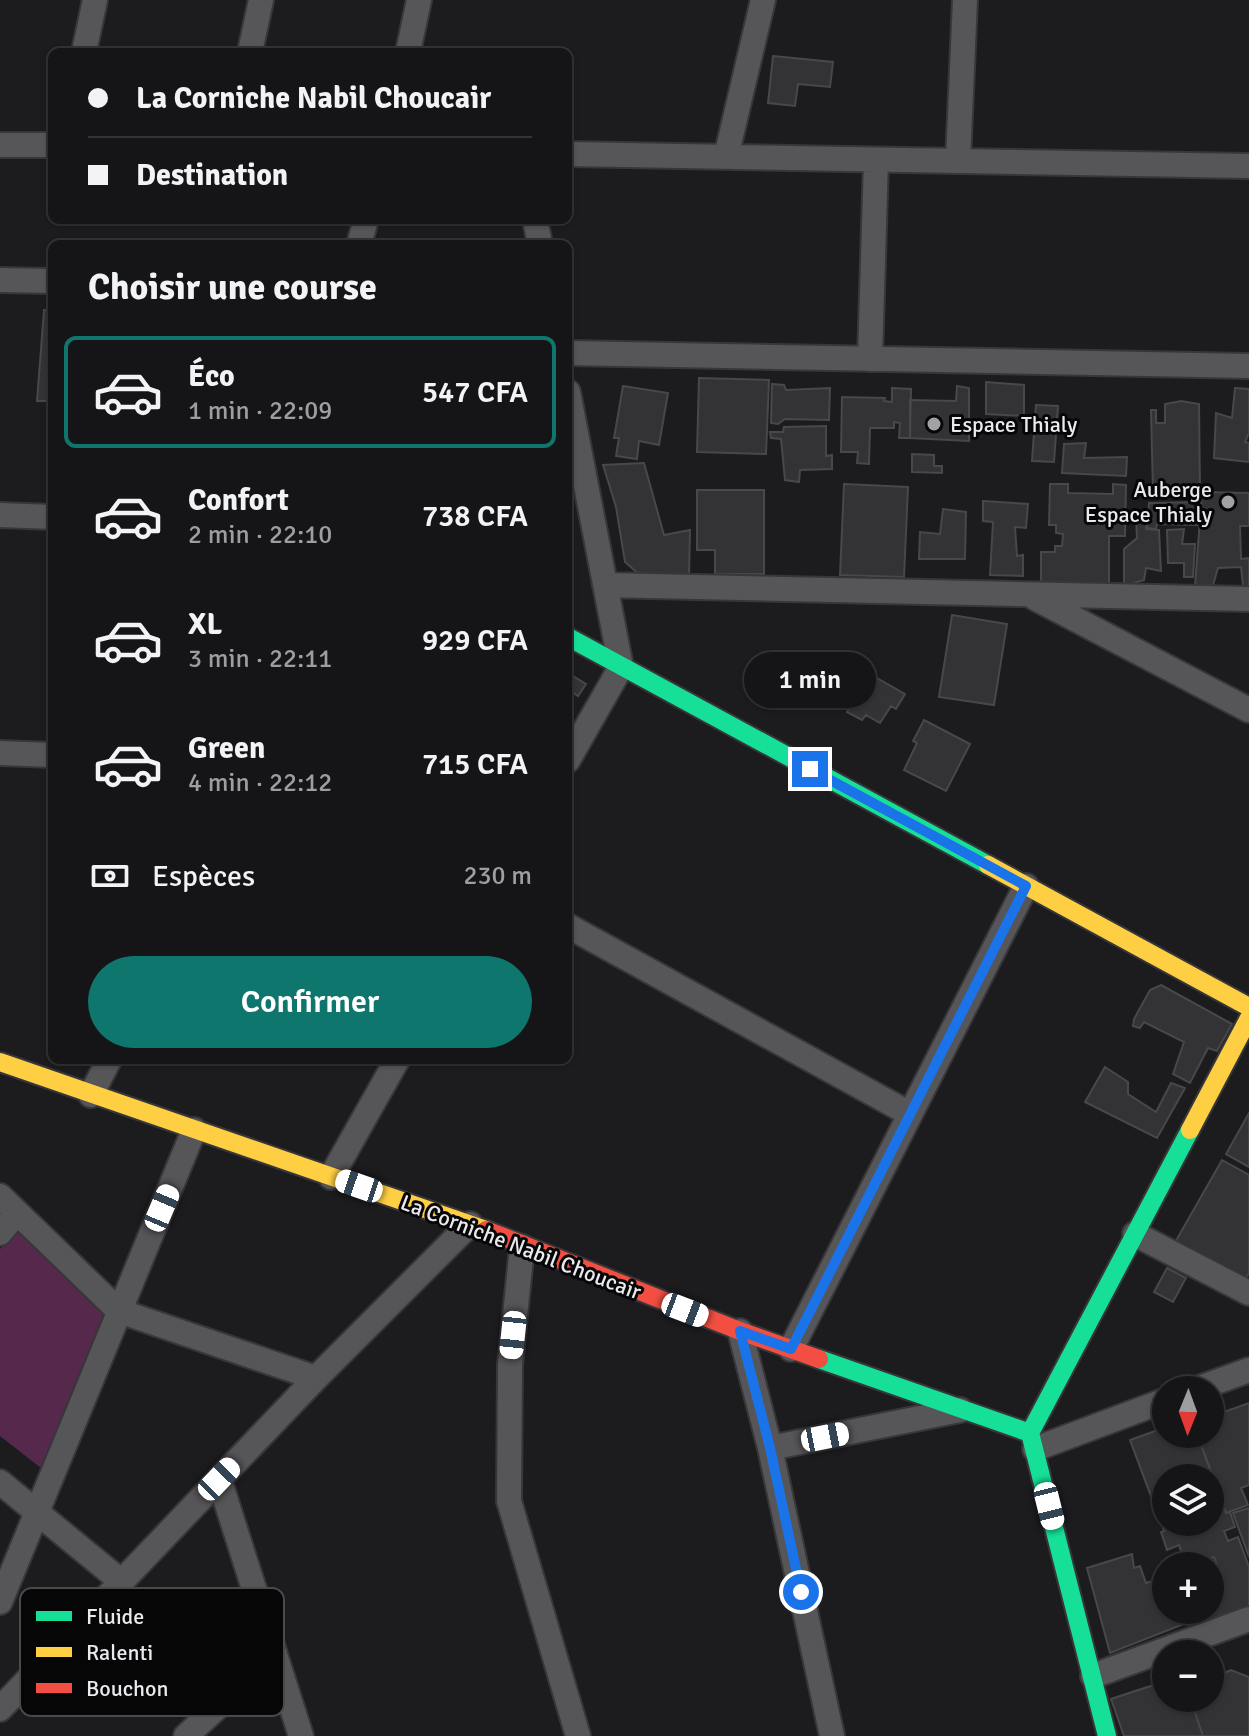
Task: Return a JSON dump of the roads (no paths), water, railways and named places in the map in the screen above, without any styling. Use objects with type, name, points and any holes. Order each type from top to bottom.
[{"type":"street","points":[[85,48],[91,0]]},
{"type":"street","points":[[251,48],[261,0]]},
{"type":"street","points":[[409,48],[419,0]]},
{"type":"street","points":[[726,157],[763,0]]},
{"type":"street","points":[[958,161],[965,0]]},
{"type":"street","points":[[0,145],[48,145]]},
{"type":"street","points":[[572,154],[1249,166]]},
{"type":"street","points":[[870,359],[876,160]]},
{"type":"street","points":[[0,280],[48,281]]},
{"type":"street","points":[[572,353],[1249,366]]},
{"type":"street","points":[[572,413],[621,667],[572,753]]},
{"type":"street","points":[[0,515],[48,517]]},
{"type":"street","points":[[605,585],[1249,599]]},
{"type":"street","points":[[1028,594],[1249,710]]},
{"type":"street","points":[[572,639],[1249,1007]]},
{"type":"street","points":[[0,753],[48,755]]},
{"type":"street","points":[[791,1349],[1026,886]]},
{"type":"street","points":[[572,928],[910,1114]]},
{"type":"street","points":[[1107,1736],[1033,1441],[1135,1234],[1249,1018]]},
{"type":"street","name":"La Corniche Nabil Choucair","points":[[0,1062],[470,1224],[740,1331],[963,1409],[1033,1441]]},
{"type":"street","points":[[91,1095],[107,1064]]},
{"type":"street","points":[[331,1177],[395,1064]]},
{"type":"street","points":[[0,1602],[194,1130]]},
{"type":"street","points":[[0,1233],[9,1204],[119,1311],[316,1378]]},
{"type":"street","points":[[116,1588],[316,1378],[470,1224]]},
{"type":"street","points":[[1135,1234],[1249,1293]]},
{"type":"street","points":[[522,1247],[510,1365],[509,1501],[578,1736]]},
{"type":"street","points":[[740,1331],[770,1448],[832,1736]]},
{"type":"street","points":[[1224,1379],[1249,1370]]},
{"type":"street","points":[[1033,1441],[1152,1404]]},
{"type":"street","points":[[770,1448],[963,1409]]},
{"type":"street","points":[[219,1479],[254,1588]]},
{"type":"street","points":[[0,1482],[122,1582]]},
{"type":"street","points":[[1093,1676],[1249,1619]]},
{"type":"street","points":[[284,1682],[301,1736]]},
{"type":"street","points":[[0,1709],[20,1688]]},
{"type":"street","points":[[186,1736],[208,1716]]},
{"type":"place","name":"Espace Thialy","points":[[934,424]]},
{"type":"place","name":"Auberge Espace Thialy","points":[[1228,502]]}]
